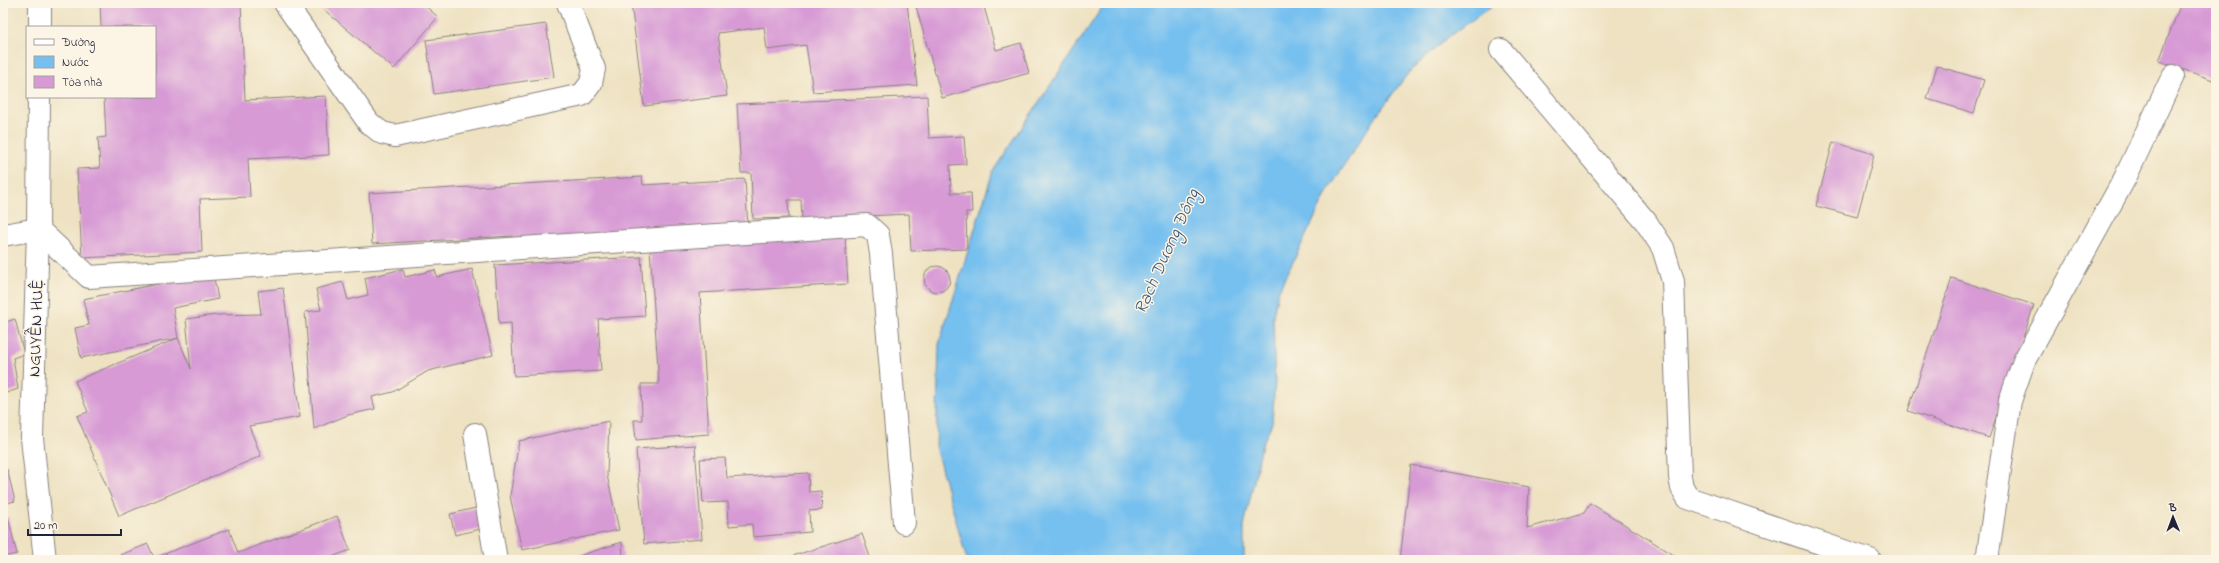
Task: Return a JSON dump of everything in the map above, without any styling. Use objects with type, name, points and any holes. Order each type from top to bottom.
[{"type":"street","points":[[40,3],[40,26]]},
{"type":"street","points":[[285,3],[369,123],[382,133],[395,136],[582,95],[591,84],[594,70],[568,3]]},
{"type":"street","points":[[1501,50],[1646,222],[1662,248],[1673,281],[1680,477],[1682,488],[1688,498],[1870,560]]},
{"type":"street","points":[[1987,560],[2010,401],[2024,361],[2125,178],[2172,76]]},
{"type":"street","name":"NGUYỄN HUỆ","points":[[39,98],[38,229],[32,438],[45,560]]},
{"type":"street","points":[[3,235],[38,229],[89,277],[867,225],[878,235],[881,254],[904,523]]},
{"type":"street","points":[[475,434],[496,560]]},
{"type":"water","name":"Rạch Dương Đông","points":[[1105,3],[1496,3],[1447,38],[1409,72],[1374,119],[1328,191],[1278,292],[1273,316],[1275,381],[1272,423],[1262,445],[1244,526],[1244,560],[967,560],[936,450],[939,344],[993,171]]},
{"type":"building","points":[[100,3],[241,3],[245,100],[326,96],[329,155],[248,159],[250,197],[200,199],[202,252],[82,258],[77,169],[100,168],[98,138],[106,137],[104,98],[156,98],[156,26],[101,26]]},
{"type":"building","points":[[316,3],[422,3],[438,17],[394,69]]},
{"type":"building","points":[[631,3],[907,3],[917,85],[813,92],[806,45],[767,50],[764,27],[718,33],[727,96],[644,106]]},
{"type":"building","points":[[915,3],[983,3],[996,50],[1021,43],[1029,73],[942,98]]},
{"type":"building","points":[[2181,3],[2216,3],[2216,81],[2159,61]]},
{"type":"building","points":[[546,24],[554,77],[434,94],[426,40]]},
{"type":"building","points":[[1937,66],[1984,80],[1974,113],[1927,99]]},
{"type":"building","points":[[927,96],[929,138],[964,136],[966,164],[950,165],[951,193],[971,193],[972,212],[966,212],[967,249],[911,251],[909,214],[802,219],[801,200],[788,200],[789,218],[753,219],[751,173],[741,173],[737,104]]},
{"type":"building","points":[[1833,142],[1874,154],[1857,217],[1816,206]]},
{"type":"building","points":[[642,177],[643,185],[745,179],[748,227],[512,241],[512,236],[372,244],[369,193]]},
{"type":"building","points":[[845,236],[848,284],[700,293],[709,434],[636,440],[634,420],[642,420],[641,384],[659,384],[650,248]]},
{"type":"building","points":[[641,257],[645,316],[598,319],[601,371],[514,376],[511,323],[499,324],[495,265]]},
{"type":"building","points":[[937,266],[947,269],[950,279],[947,289],[937,292],[927,289],[924,279],[927,269]]},
{"type":"building","points":[[403,269],[405,277],[435,270],[437,277],[472,269],[493,355],[428,371],[393,392],[372,397],[375,409],[348,415],[314,429],[305,312],[321,310],[316,289],[343,282],[348,300],[368,295],[365,278]]},
{"type":"building","points":[[213,273],[218,299],[173,308],[178,338],[81,358],[75,328],[89,325],[83,299]]},
{"type":"building","points":[[1952,278],[2034,305],[1989,438],[1908,411]]},
{"type":"building","points":[[283,288],[300,417],[249,426],[261,456],[119,516],[77,416],[88,412],[75,381],[178,338],[191,369],[186,319],[216,315],[261,314],[258,291]]},
{"type":"building","points":[[15,319],[24,354],[13,358],[18,389],[3,394],[3,323]]},
{"type":"building","points":[[609,421],[607,475],[619,530],[522,550],[510,496],[519,441]]},
{"type":"building","points":[[695,445],[702,539],[644,544],[636,449]]},
{"type":"building","points":[[725,458],[727,478],[808,473],[809,492],[821,491],[822,510],[809,511],[810,532],[753,537],[752,524],[729,526],[728,502],[703,503],[700,459]]},
{"type":"building","points":[[1411,465],[1529,487],[1527,528],[1584,513],[1590,503],[1682,560],[1400,560]]},
{"type":"building","points":[[7,469],[15,501],[3,504],[3,470]]},
{"type":"building","points":[[480,507],[485,528],[455,535],[450,514]]},
{"type":"building","points":[[337,516],[350,550],[324,560],[122,560],[120,555],[148,544],[154,558],[229,529],[238,553]]},
{"type":"building","points":[[8,517],[17,554],[3,557],[3,519]]},
{"type":"building","points":[[862,534],[871,560],[780,560]]},
{"type":"building","points":[[622,542],[623,560],[566,560]]}]
